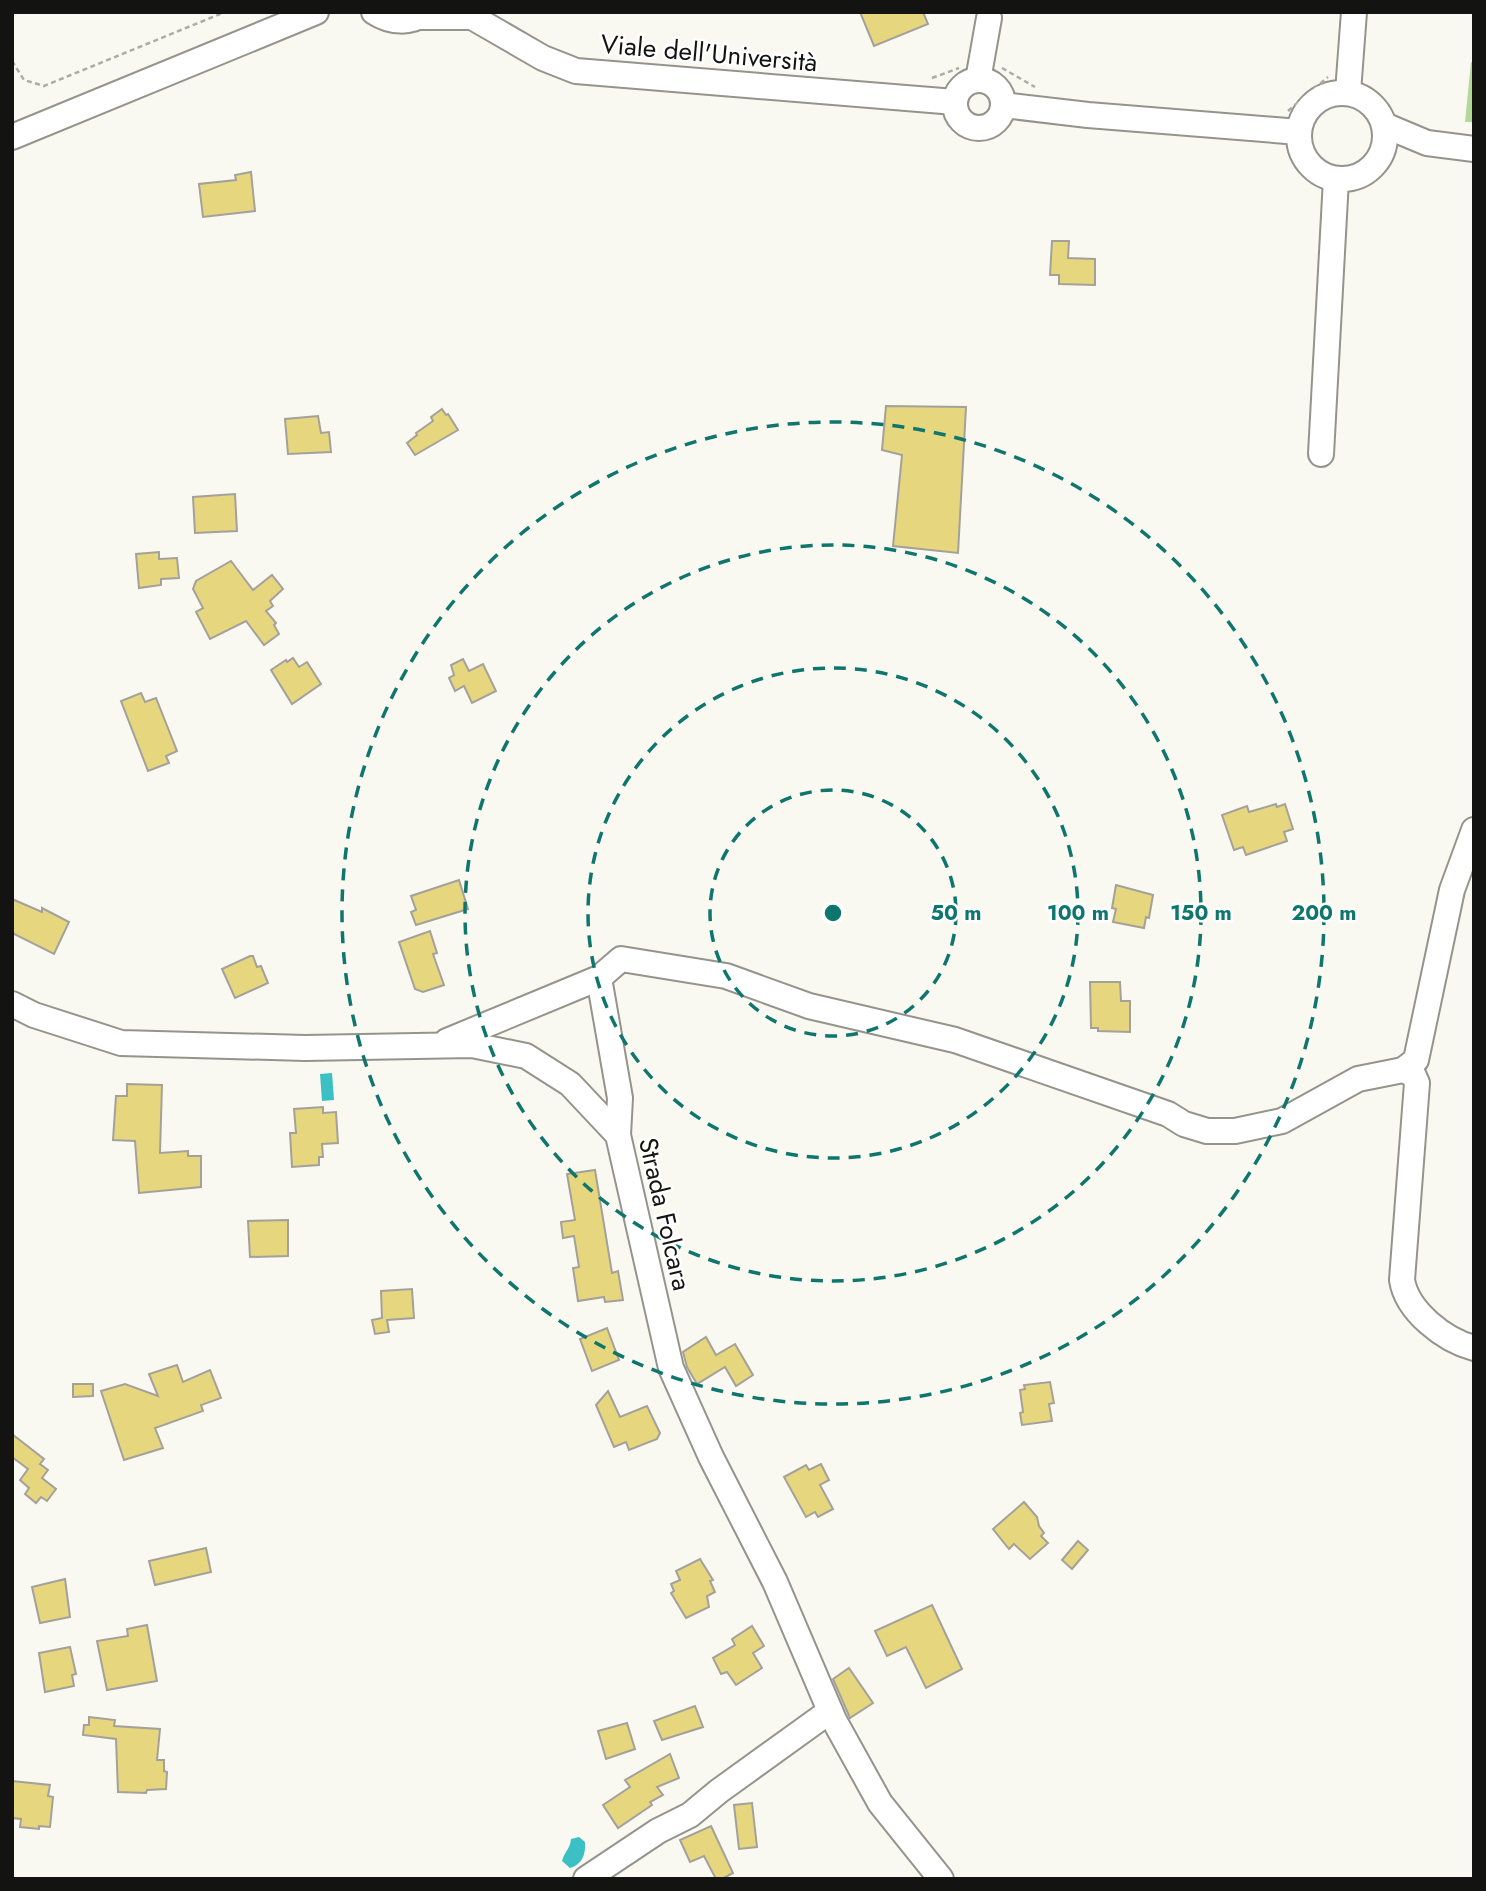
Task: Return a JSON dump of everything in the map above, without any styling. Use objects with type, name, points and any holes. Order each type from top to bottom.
[{"type":"street","points":[[13,134],[316,12]]},
{"type":"street","name":"Viale dell'Università","points":[[374,12],[383,18],[396,21],[409,21],[424,15],[470,15],[543,58],[576,71],[955,102]]},
{"type":"street","points":[[1348,92],[1354,12]]},
{"type":"street","points":[[987,72],[962,86],[955,102],[959,117],[970,126],[978,128],[998,119],[1003,105],[999,90],[987,72],[989,18]]},
{"type":"street","points":[[1003,105],[1088,115],[1292,122],[1301,121],[1314,102],[1336,92],[1348,92],[1371,103],[1379,113],[1385,138],[1382,152],[1375,164],[1363,173],[1336,179],[1323,175],[1312,168],[1304,158],[1292,122]]},
{"type":"street","points":[[1384,125],[1427,143],[1474,149]]},
{"type":"street","points":[[1382,152],[1427,143]]},
{"type":"street","points":[[1321,454],[1336,179]]},
{"type":"street","points":[[436,1045],[599,978],[621,959],[726,976],[809,1006],[955,1041],[1168,1114],[1185,1124],[1207,1131],[1235,1132],[1282,1121],[1358,1079],[1403,1070],[1416,1060],[1452,890],[1474,830]]},
{"type":"street","points":[[599,978],[620,1098],[618,1135]]},
{"type":"street","name":"Strada Folcara","points":[[12,1004],[34,1015],[121,1043],[305,1048],[472,1045],[526,1056],[570,1084],[618,1135],[671,1368],[711,1457],[775,1582],[830,1711],[880,1803],[941,1879]]},
{"type":"street","points":[[1403,1070],[1413,1074],[1417,1083],[1402,1280],[1404,1293],[1413,1308],[1456,1343],[1474,1348]]},
{"type":"street","points":[[586,1879],[658,1831],[690,1815],[830,1711]]},
{"type":"path","points":[[12,61],[24,80],[44,86],[225,12]]},
{"type":"path","points":[[1292,122],[1296,106],[1304,94],[1327,79],[1331,70]]},
{"type":"path","points":[[987,72],[1042,91]]},
{"type":"green space","points":[[1471,62],[1474,62],[1474,122],[1465,122]]},
{"type":"water","points":[[332,1073],[334,1100],[322,1101],[320,1074]]},
{"type":"water","points":[[579,1837],[585,1842],[584,1855],[578,1864],[570,1868],[562,1861],[571,1839]]},
{"type":"building","points":[[860,12],[923,12],[928,24],[874,46]]},
{"type":"building","points":[[251,172],[255,211],[203,217],[199,184],[236,180],[235,175]]},
{"type":"building","points":[[1052,241],[1069,241],[1068,258],[1095,259],[1095,285],[1059,284],[1059,275],[1050,275]]},
{"type":"building","points":[[886,406],[966,407],[958,553],[893,546],[902,455],[882,450]]},
{"type":"building","points":[[442,409],[458,430],[415,455],[407,443],[433,421],[431,417]]},
{"type":"building","points":[[318,416],[321,433],[329,432],[331,452],[288,454],[285,419]]},
{"type":"building","points":[[235,494],[237,531],[195,533],[193,497]]},
{"type":"building","points":[[159,552],[159,559],[177,558],[179,578],[161,579],[161,585],[139,588],[136,554]]},
{"type":"building","points":[[231,561],[253,590],[272,575],[283,589],[270,601],[273,606],[266,611],[276,623],[274,625],[279,634],[264,645],[246,621],[210,639],[196,612],[203,608],[193,589],[196,581]]},
{"type":"building","points":[[293,658],[299,667],[307,662],[321,684],[292,704],[271,670]]},
{"type":"building","points":[[463,659],[469,671],[483,664],[496,691],[472,703],[464,686],[455,691],[449,678],[454,675],[451,665]]},
{"type":"building","points":[[141,693],[145,702],[156,698],[177,751],[166,756],[169,763],[148,771],[121,701]]},
{"type":"building","points":[[1276,804],[1277,807],[1285,804],[1293,829],[1284,832],[1287,841],[1246,855],[1243,847],[1234,850],[1222,815],[1247,806],[1249,812]]},
{"type":"building","points":[[459,880],[468,909],[416,925],[411,912],[416,910],[411,896]]},
{"type":"building","points":[[1116,885],[1153,895],[1149,918],[1146,917],[1144,928],[1113,922],[1116,909],[1112,908]]},
{"type":"building","points":[[12,899],[42,912],[42,908],[69,922],[54,954],[12,933]]},
{"type":"building","points":[[430,931],[437,953],[433,954],[444,985],[423,992],[415,989],[399,942]]},
{"type":"building","points":[[253,956],[257,967],[261,966],[268,983],[235,998],[222,969]]},
{"type":"building","points":[[1090,982],[1120,982],[1121,1001],[1130,1001],[1130,1032],[1098,1031],[1098,1028],[1091,1028]]},
{"type":"building","points":[[127,1084],[162,1085],[160,1153],[188,1151],[188,1156],[201,1156],[201,1187],[139,1193],[135,1141],[113,1140],[116,1096],[127,1096]]},
{"type":"building","points":[[323,1107],[323,1113],[336,1112],[338,1143],[322,1144],[323,1157],[319,1157],[319,1165],[292,1167],[290,1133],[296,1133],[294,1109]]},
{"type":"building","points":[[595,1170],[612,1273],[618,1271],[623,1300],[605,1302],[604,1297],[578,1301],[573,1268],[579,1267],[574,1236],[563,1238],[561,1222],[575,1220],[567,1174]]},
{"type":"building","points":[[288,1220],[288,1256],[250,1257],[248,1221]]},
{"type":"building","points":[[412,1289],[414,1318],[387,1320],[389,1332],[375,1334],[372,1320],[382,1318],[381,1291]]},
{"type":"building","points":[[607,1328],[619,1360],[592,1371],[580,1339]]},
{"type":"building","points":[[706,1337],[716,1355],[735,1344],[753,1375],[736,1386],[725,1367],[697,1384],[687,1367],[683,1352]]},
{"type":"building","points":[[177,1365],[183,1382],[210,1370],[221,1398],[201,1405],[203,1411],[155,1428],[163,1448],[124,1460],[101,1391],[125,1384],[158,1396],[149,1374]]},
{"type":"building","points":[[1050,1382],[1054,1403],[1049,1404],[1052,1421],[1022,1425],[1020,1390],[1025,1389],[1024,1385]]},
{"type":"building","points":[[73,1384],[93,1384],[93,1396],[73,1397]]},
{"type":"building","points":[[608,1391],[620,1417],[647,1406],[660,1433],[657,1439],[629,1450],[626,1442],[614,1447],[596,1405]]},
{"type":"building","points":[[12,1434],[44,1459],[40,1464],[48,1470],[42,1478],[56,1489],[47,1501],[41,1497],[36,1503],[25,1494],[29,1488],[20,1480],[28,1469],[12,1457]]},
{"type":"building","points":[[821,1464],[829,1480],[820,1485],[833,1509],[818,1517],[815,1512],[806,1517],[784,1477],[806,1465],[809,1470]]},
{"type":"building","points":[[1024,1502],[1037,1517],[1044,1533],[1041,1536],[1048,1543],[1030,1559],[1014,1544],[1009,1549],[993,1529]]},
{"type":"building","points":[[1078,1541],[1088,1550],[1072,1569],[1062,1560]]},
{"type":"building","points":[[206,1548],[211,1572],[155,1585],[149,1561]]},
{"type":"building","points":[[700,1559],[713,1580],[710,1581],[715,1592],[707,1596],[709,1607],[686,1618],[671,1593],[674,1591],[671,1584],[680,1580],[676,1571]]},
{"type":"building","points":[[65,1579],[70,1617],[40,1623],[32,1587]]},
{"type":"building","points":[[932,1605],[962,1669],[926,1688],[906,1647],[887,1656],[875,1631]]},
{"type":"building","points":[[147,1625],[157,1681],[107,1690],[97,1641],[128,1636],[127,1629]]},
{"type":"building","points":[[752,1626],[764,1646],[753,1653],[762,1668],[736,1685],[727,1672],[721,1674],[713,1658],[735,1645],[732,1639]]},
{"type":"building","points":[[70,1647],[76,1674],[72,1675],[74,1686],[45,1692],[39,1653]]},
{"type":"building","points":[[849,1668],[873,1703],[850,1718],[833,1679]]},
{"type":"building","points":[[695,1706],[703,1727],[662,1740],[654,1721]]},
{"type":"building","points":[[89,1717],[115,1720],[114,1726],[160,1729],[157,1760],[164,1760],[164,1771],[167,1772],[166,1789],[147,1790],[146,1793],[118,1792],[116,1739],[83,1735],[84,1725],[89,1725]]},
{"type":"building","points":[[627,1723],[635,1749],[606,1759],[598,1731]]},
{"type":"building","points":[[670,1754],[679,1778],[657,1787],[663,1795],[618,1828],[603,1805],[630,1787],[625,1780]]},
{"type":"building","points":[[12,1781],[50,1785],[48,1796],[53,1797],[50,1827],[20,1827],[21,1819],[12,1818]]},
{"type":"building","points":[[752,1803],[757,1847],[739,1849],[734,1805]]},
{"type":"building","points":[[711,1826],[733,1873],[722,1879],[716,1879],[704,1856],[690,1862],[680,1840]]}]
